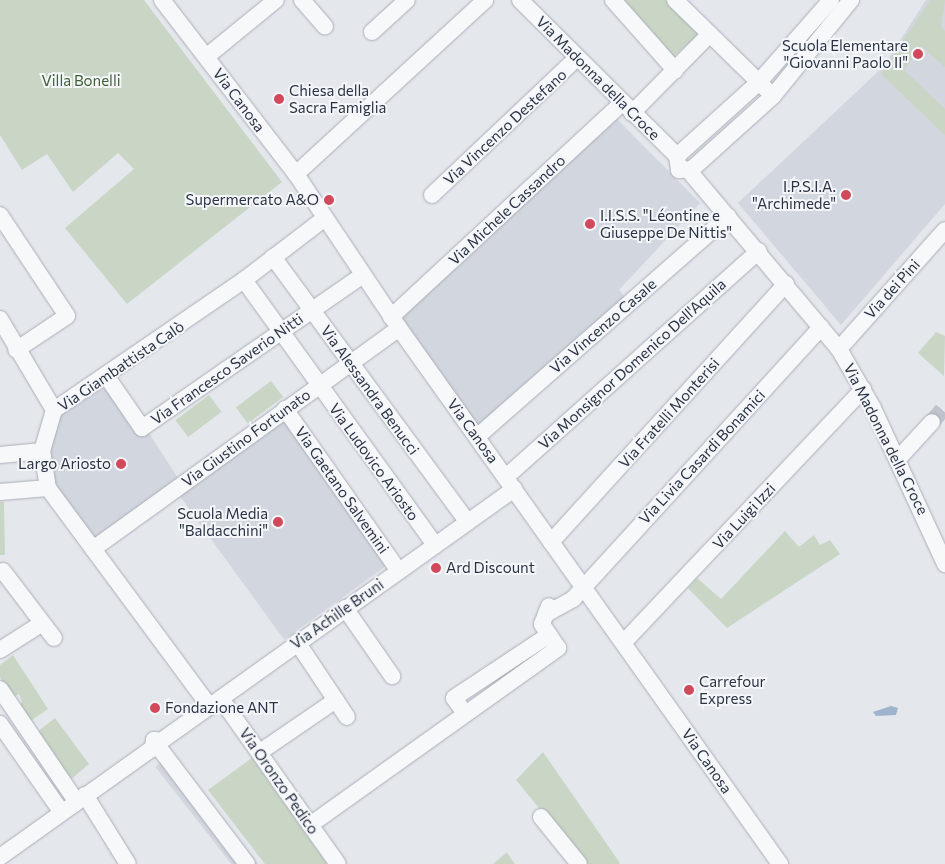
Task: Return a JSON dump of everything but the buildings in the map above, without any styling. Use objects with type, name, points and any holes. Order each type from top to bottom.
[{"type":"street","name":"Via Canosa","points":[[162,0],[296,174],[395,322],[478,436],[780,864]]},
{"type":"street","points":[[206,57],[276,0]]},
{"type":"street","points":[[302,0],[325,26]]},
{"type":"street","points":[[372,32],[407,0]]},
{"type":"street","points":[[296,174],[485,0]]},
{"type":"street","name":"Via Madonna della Croce","points":[[520,0],[627,108],[686,161],[728,216],[839,349],[863,389],[944,556]]},
{"type":"street","points":[[613,0],[675,70]]},
{"type":"street","points":[[675,0],[773,96]]},
{"type":"street","points":[[831,0],[848,6],[773,96],[686,161],[831,0]]},
{"type":"street","name":"Via Michele Cassandro","points":[[395,322],[627,108],[675,70],[709,35]]},
{"type":"street","name":"Via Vincenzo Destefano","points":[[432,195],[577,58]]},
{"type":"street","points":[[0,215],[67,316],[16,350]]},
{"type":"street","name":"Via Vincenzo Casale","points":[[478,436],[728,216]]},
{"type":"street","name":"Via Giambattista Calò","points":[[215,703],[93,549],[48,488],[42,451],[54,410],[107,377],[244,280],[325,218]]},
{"type":"street","name":"Via dei Pini","points":[[839,349],[945,230]]},
{"type":"street","name":"Via Monsignor Domenico Dell'Aquila","points":[[510,483],[759,251]]},
{"type":"street","name":"Via Alessandra Benucci","points":[[273,258],[468,522]]},
{"type":"street","name":"Via Francesco Saverio Nitti","points":[[107,377],[142,428],[279,331],[363,275]]},
{"type":"street","name":"Via Ludovico Ariosto","points":[[244,280],[435,545]]},
{"type":"street","name":"Via Fratelli Monterisi","points":[[551,542],[786,284]]},
{"type":"street","points":[[0,319],[16,350],[54,410]]},
{"type":"street","name":"Via Giustino Fortunato","points":[[93,549],[349,363],[395,322]]},
{"type":"street","name":"Via Livia Casardi Bonamici","points":[[548,635],[542,624],[546,614],[573,599],[821,327]]},
{"type":"street","name":"Via Luigi Izzi","points":[[624,642],[863,389]]},
{"type":"street","name":"Via Gaetano Salvemini","points":[[285,409],[399,571]]},
{"type":"street","points":[[898,459],[932,422]]},
{"type":"street","points":[[1,452],[42,451]]},
{"type":"street","name":"Via Achille Bruni","points":[[0,857],[80,798],[158,746],[297,642],[468,522],[510,483]]},
{"type":"street","points":[[0,492],[48,488]]},
{"type":"street","points":[[4,571],[41,624],[54,638]]},
{"type":"street","points":[[345,608],[392,676]]},
{"type":"street","points":[[0,650],[41,624]]},
{"type":"street","points":[[310,825],[464,712],[558,648],[548,635],[454,698],[464,712]]},
{"type":"street","points":[[297,642],[347,717]]},
{"type":"street","points":[[0,689],[128,864]]},
{"type":"street","points":[[260,752],[336,700]]},
{"type":"street","name":"Via Oronzo Pedico","points":[[215,703],[260,752],[338,864]]},
{"type":"street","points":[[0,724],[61,812]]},
{"type":"street","points":[[158,746],[248,864]]},
{"type":"street","points":[[541,817],[579,864]]},
{"type":"shaded area","name":"I.P.S.I.A. \"Archimede\"","points":[[926,0],[945,0],[945,204],[841,325],[738,203],[883,67]]},
{"type":"shaded area","name":"I.I.S.S. \"Léontine e Giuseppe De Nittis\"","points":[[617,119],[700,203],[619,290],[626,298],[578,336],[577,343],[480,429],[398,318]]},
{"type":"shaded area","name":"Largo Ariosto","points":[[107,368],[185,489],[95,556],[46,491],[46,430]]},
{"type":"shaded area","name":"Scuola Media \"Baldacchini\"","points":[[284,420],[389,564],[284,640],[180,496]]},
{"type":"shaded area","points":[[172,754],[258,864],[231,864],[155,767]]},
{"type":"green space","name":"Villa Bonelli","points":[[0,0],[144,0],[282,182],[127,304],[65,228],[134,169],[118,153],[73,192],[47,154],[22,170],[0,135]]},
{"type":"green space","points":[[624,0],[666,0],[699,34],[673,57]]},
{"type":"green space","name":"Scuola Elementare \"Giovanni Paolo II\"","points":[[930,0],[945,0],[941,27],[945,31],[945,67],[921,46],[904,70],[945,109],[945,135],[881,74]]},
{"type":"green space","points":[[936,332],[945,336],[944,376],[918,353]]},
{"type":"green space","points":[[271,381],[283,397],[248,423],[236,407]]},
{"type":"green space","points":[[209,395],[222,412],[188,437],[175,420]]},
{"type":"green space","points":[[0,502],[4,502],[5,555],[0,555]]},
{"type":"green space","points":[[785,531],[799,547],[814,535],[820,545],[830,540],[840,554],[727,628],[688,588],[697,578],[721,599]]},
{"type":"green space","points":[[532,650],[537,656],[474,709],[469,703]]},
{"type":"green space","points":[[13,655],[48,709],[29,722],[18,706],[22,702],[19,694],[12,698],[0,677],[0,665]]},
{"type":"green space","points":[[55,718],[89,764],[69,781],[37,732]]},
{"type":"green space","points":[[543,752],[619,864],[585,864],[516,780]]},
{"type":"green space","points":[[252,758],[327,864],[265,864],[208,790]]},
{"type":"green space","points":[[506,853],[515,864],[493,864]]},
{"type":"water","points":[[891,706],[898,708],[896,715],[876,716],[873,712]]},
{"type":"tunnel","points":[[932,422],[942,410]]},
{"type":"place","name":"Scuola Elementare \"Giovanni Paolo II\"","points":[[918,54]]},
{"type":"place","name":"Chiesa della Sacra Famiglia","points":[[279,99]]},
{"type":"place","name":"I.P.S.I.A. \"Archimede\"","points":[[846,195]]},
{"type":"place","name":"Supermercato A&O","points":[[329,200]]},
{"type":"place","name":"I.I.S.S. \"Léontine e Giuseppe De Nittis\"","points":[[590,224]]},
{"type":"place","name":"Largo Ariosto","points":[[121,464]]},
{"type":"place","name":"Scuola Media \"Baldacchini\"","points":[[278,522]]},
{"type":"place","name":"Ard Discount","points":[[436,568]]},
{"type":"place","name":"Carrefour Express","points":[[689,690]]},
{"type":"place","name":"Fondazione ANT","points":[[155,708]]}]
